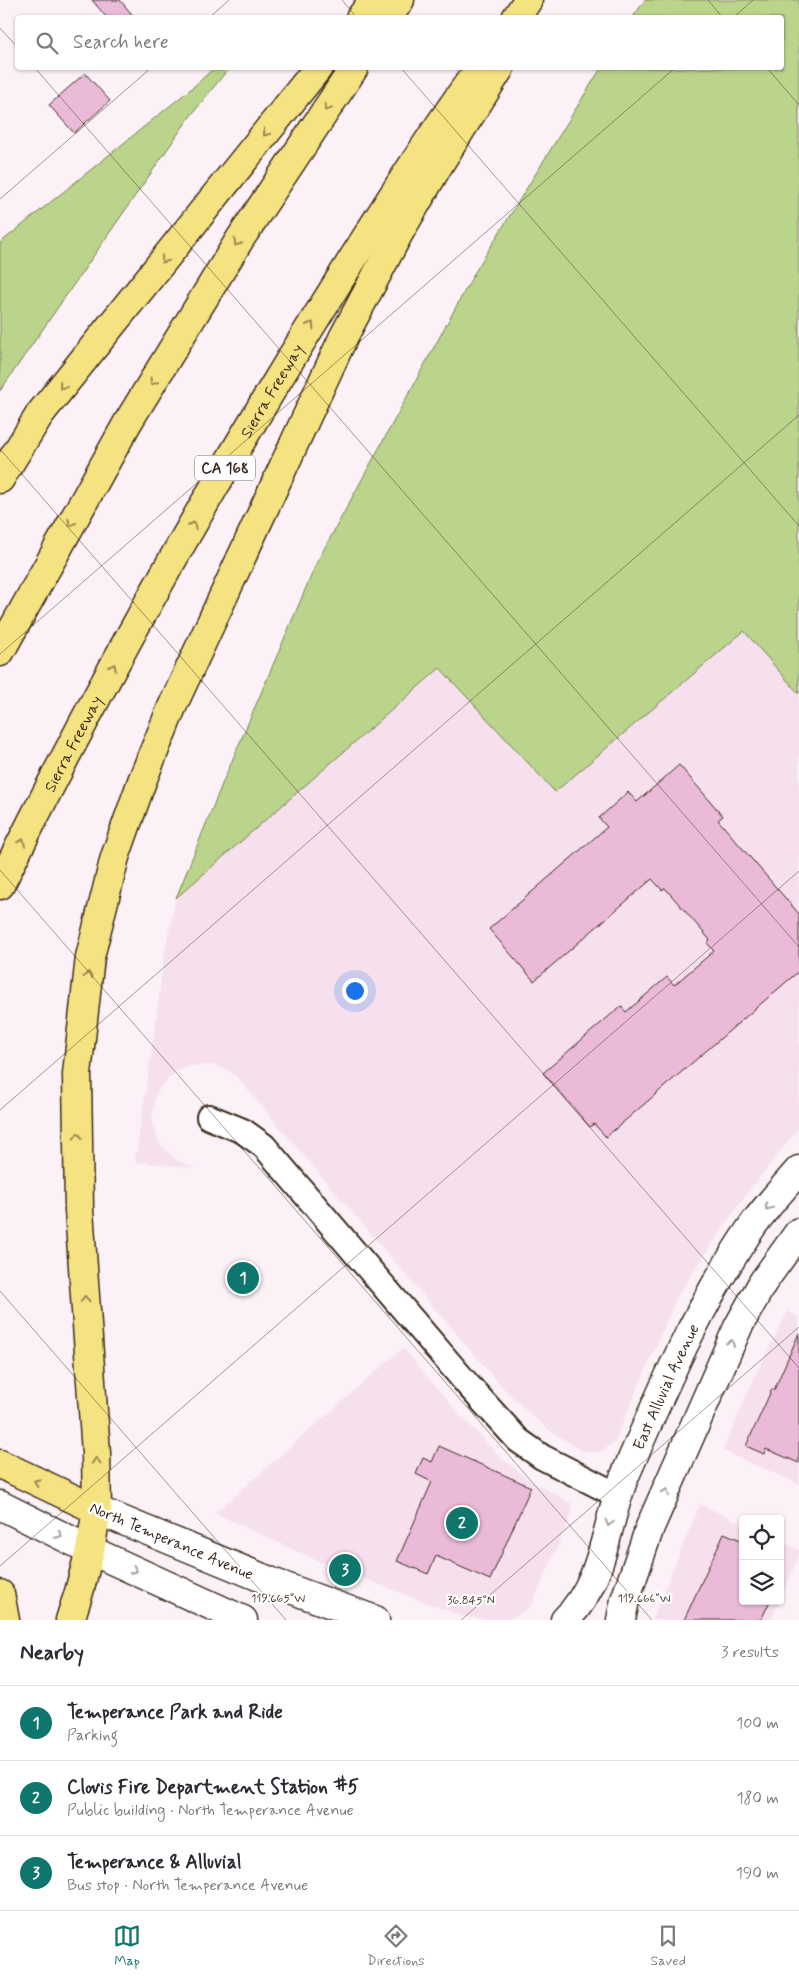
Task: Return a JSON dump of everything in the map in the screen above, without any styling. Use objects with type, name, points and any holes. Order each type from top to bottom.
[{"type":"main road","points":[[362,15],[374,0]]},
{"type":"main road","points":[[390,15],[400,0]]},
{"type":"main road","points":[[518,15],[528,0]]},
{"type":"main road","points":[[534,15],[544,0]]},
{"type":"main road","points":[[0,479],[40,414],[316,70]]},
{"type":"main road","points":[[0,652],[128,422],[240,239],[353,70]]},
{"type":"main road","name":"Sierra Freeway","points":[[0,885],[128,637],[259,409],[355,255],[455,102],[479,70]]},
{"type":"main road","points":[[70,1620],[90,1550],[97,1510],[96,1453],[80,1210],[77,1074],[90,957],[115,857],[142,781],[172,707],[344,336],[399,233],[441,161],[499,70]]},
{"type":"main road","name":"North Temperance Avenue","points":[[0,1464],[97,1510]]},
{"type":"main road","points":[[0,1594],[5,1620]]},
{"type":"street","points":[[209,1117],[244,1131],[264,1146],[468,1385],[518,1440],[542,1457],[618,1495]]},
{"type":"street","name":"East Alluvial Avenue","points":[[565,1620],[579,1604],[594,1578],[618,1495],[681,1353],[722,1274],[754,1225],[799,1170]]},
{"type":"street","points":[[620,1620],[650,1527],[738,1327],[763,1282],[799,1232]]},
{"type":"street","points":[[0,1505],[90,1550],[243,1620]]},
{"type":"street","name":"North Temperance Avenue","points":[[97,1510],[277,1584],[375,1620]]},
{"type":"shaded area","points":[[744,631],[799,694],[799,1128],[741,1201],[678,1295],[614,1443],[599,1452],[582,1451],[549,1430],[501,1386],[235,1075],[214,1065],[189,1066],[179,1070],[169,1078],[161,1086],[155,1097],[152,1121],[159,1144],[176,1160],[199,1168],[135,1162],[164,955],[176,898],[440,668],[555,792]]},
{"type":"shaded area","points":[[788,1311],[799,1318],[799,1484],[723,1451],[755,1376]]},
{"type":"shaded area","points":[[403,1348],[462,1417],[500,1457],[531,1481],[571,1503],[573,1511],[532,1605],[515,1617],[497,1620],[464,1617],[320,1562],[215,1513]]},
{"type":"shaded area","points":[[700,1504],[739,1522],[739,1605],[777,1605],[771,1620],[652,1620]]},
{"type":"shaded area","points":[[784,1543],[799,1550],[799,1555],[784,1590]]},
{"type":"green space","points":[[645,0],[799,0],[799,694],[744,631],[555,792],[440,668],[176,898],[223,782],[317,562],[475,272],[600,70],[784,70],[784,15],[634,15]]},
{"type":"green space","points":[[212,70],[227,70],[189,118],[0,391],[0,243]]},
{"type":"building","points":[[92,0],[120,0],[132,15],[104,15]]},
{"type":"building","points":[[85,73],[110,101],[74,133],[49,105]]},
{"type":"building","points":[[679,765],[723,816],[718,820],[799,914],[799,971],[606,1137],[594,1124],[590,1127],[543,1073],[621,1006],[626,1012],[667,977],[674,985],[714,951],[707,943],[710,940],[665,888],[662,890],[652,879],[534,981],[489,929],[607,827],[599,818],[628,792],[637,802]]},
{"type":"building","points":[[799,1333],[799,1463],[766,1449],[764,1454],[746,1446],[772,1389],[774,1390]]},
{"type":"building","points":[[439,1446],[531,1487],[490,1580],[436,1556],[428,1574],[397,1561],[432,1482],[416,1474],[423,1458],[432,1462]]},
{"type":"building","points":[[724,1533],[739,1539],[739,1605],[768,1605],[761,1620],[684,1620]]},
{"type":"place","name":"Temperance Park and Ride","points":[[243,1278]]},
{"type":"place","name":"Clovis Fire Department Station #5","points":[[462,1523]]},
{"type":"place","name":"Temperance & Alluvial","points":[[345,1570]]}]
